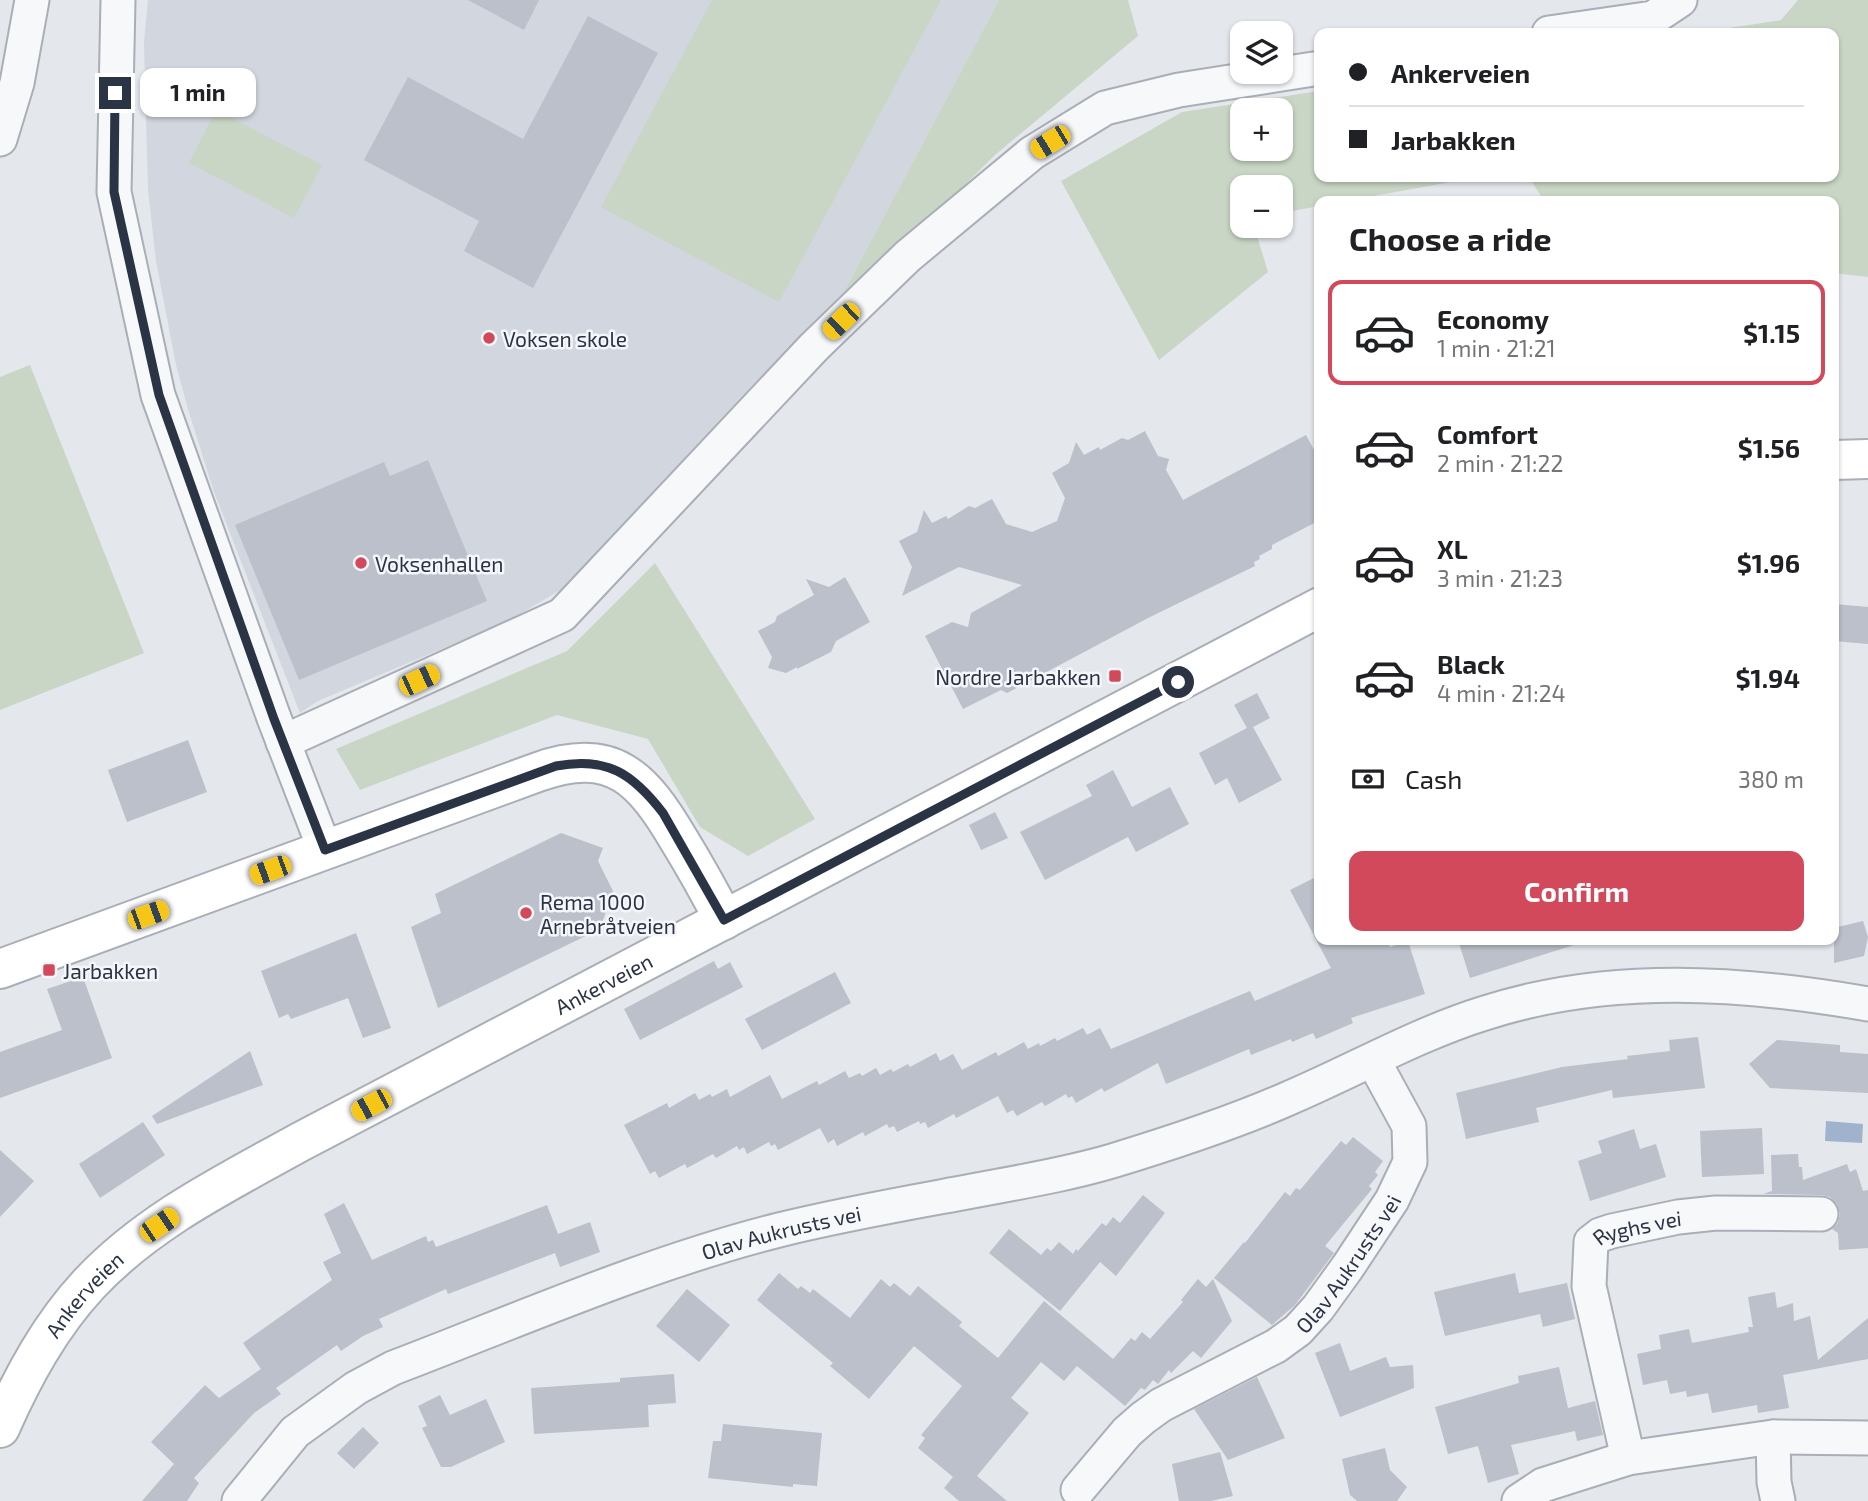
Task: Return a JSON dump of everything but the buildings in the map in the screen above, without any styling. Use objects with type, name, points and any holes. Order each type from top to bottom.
[{"type":"main road","points":[[1839,460],[1868,459]]},
{"type":"main road","name":"Ankerveien","points":[[0,1428],[31,1364],[75,1300],[127,1249],[211,1192],[300,1142],[1314,610]]},
{"type":"main road","points":[[0,969],[556,766],[587,762],[601,764],[628,776],[651,797],[663,813],[724,920]]},
{"type":"street","points":[[0,139],[17,83],[32,0]]},
{"type":"street","points":[[118,0],[114,192],[159,395],[283,742],[325,850]]},
{"type":"street","points":[[1584,28],[1653,18],[1680,0]]},
{"type":"street","points":[[283,742],[562,615],[814,347],[908,256],[1032,153],[1105,108],[1179,90],[1314,69]]},
{"type":"street","name":"Olav Aukrusts vei","points":[[239,1501],[295,1433],[356,1388],[393,1368],[704,1251],[829,1218],[1107,1163],[1231,1122],[1484,1013],[1532,1000],[1577,992],[1686,984],[1813,994],[1868,1004]]},
{"type":"street","name":"Olav Aukrusts vei","points":[[1078,1490],[1127,1432],[1152,1412],[1276,1346],[1298,1330],[1318,1308],[1353,1258],[1392,1200],[1410,1162],[1409,1126],[1373,1060]]},
{"type":"street","name":"Ryghs vei","points":[[1628,1458],[1589,1286],[1591,1242],[1612,1231],[1678,1217],[1716,1213],[1822,1214]]},
{"type":"street","points":[[1773,1437],[1774,1482],[1778,1501]]},
{"type":"street","points":[[1519,1501],[1543,1485],[1628,1458],[1773,1437],[1868,1438]]},
{"type":"shaded area","name":"Voksen skole","points":[[148,0],[999,0],[830,318],[574,582],[510,620],[318,701],[300,713],[214,492],[176,365],[156,261],[148,190],[144,42]]},
{"type":"green space","points":[[712,0],[941,0],[779,302],[601,207]]},
{"type":"green space","points":[[999,0],[1128,0],[1138,36],[995,155],[830,318]]},
{"type":"green space","points":[[1798,0],[1868,0],[1868,277],[1839,274],[1839,196],[1541,196],[1532,182],[1839,182],[1839,28],[1729,28],[1781,20]]},
{"type":"green space","points":[[1314,92],[1314,182],[1450,182],[1374,196],[1314,196],[1314,207],[1293,211],[1293,175],[1230,175],[1230,238],[1258,238],[1268,272],[1159,360],[1061,181],[1182,112],[1230,105],[1230,161],[1293,161],[1293,98],[1273,98]]},
{"type":"green space","points":[[216,110],[322,165],[294,218],[189,163]]},
{"type":"green space","points":[[30,365],[144,653],[0,710],[0,377]]},
{"type":"green space","points":[[655,563],[815,819],[748,856],[700,827],[648,739],[557,715],[360,790],[336,749],[567,651]]},
{"type":"water","points":[[1826,1121],[1863,1124],[1862,1143],[1825,1141]]},
{"type":"place","name":"Voksen skole","points":[[489,338]]},
{"type":"place","name":"Voksenhallen","points":[[361,563]]},
{"type":"place","name":"Nordre Jarbakken","points":[[1115,676]]},
{"type":"place","name":"Rema 1000 Arnebråtveien","points":[[526,913]]},
{"type":"place","name":"Jarbakken","points":[[49,970]]},
{"type":"route","points":[[115,93],[114,192],[159,395],[274,719],[325,850],[556,766],[573,762],[601,764],[628,776],[651,797],[701,876],[724,920],[1178,682]]}]
